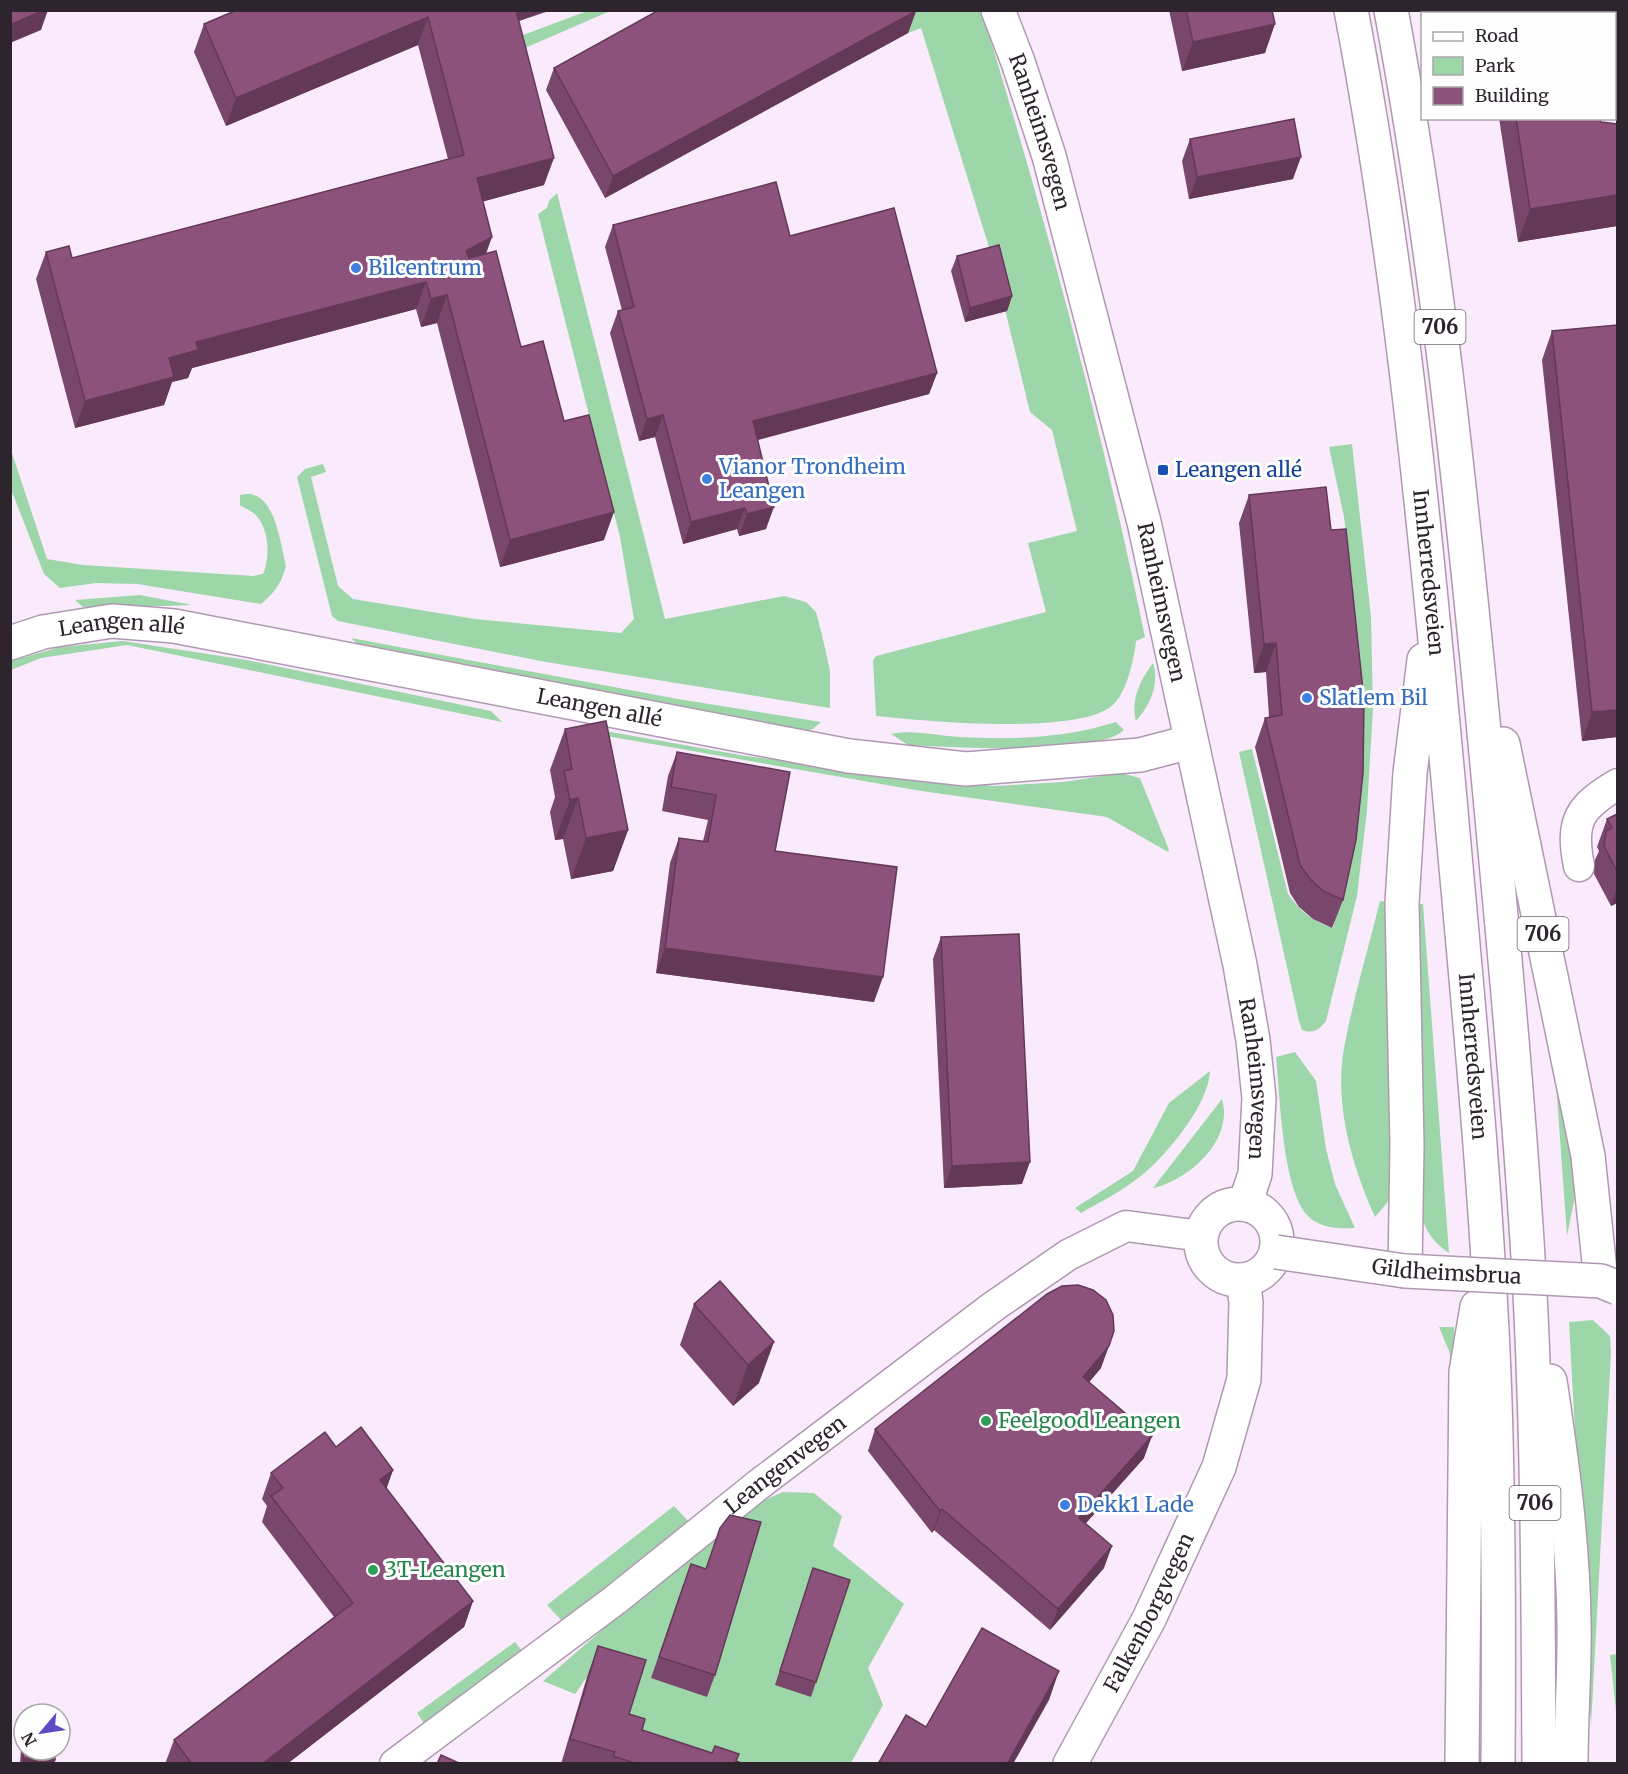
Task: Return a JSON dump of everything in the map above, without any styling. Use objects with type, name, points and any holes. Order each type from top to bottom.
[{"type":"main road","name":"Ranheimsvegen","points":[[998,10],[1049,156],[1144,522],[1240,965],[1253,1040],[1258,1098],[1258,1148],[1255,1174],[1245,1204]]},
{"type":"main road","name":"Innherredsveien","points":[[1351,10],[1391,249],[1432,593],[1473,1051],[1487,1246]]},
{"type":"main road","name":"Innherredsveien","points":[[1391,10],[1430,244],[1470,590],[1527,1243]]},
{"type":"main road","name":"706","points":[[1470,590],[1588,1156],[1609,1284]]},
{"type":"main road","name":"706","points":[[1405,1271],[1407,1145],[1402,903],[1410,773],[1432,593]]},
{"type":"main road","name":"Leangen allé","points":[[10,644],[44,632],[112,621],[174,626],[849,756],[966,769],[1140,755],[1190,742]]},
{"type":"main road","points":[[1233,1204],[1245,1204],[1255,1208],[1271,1221],[1277,1242],[1276,1252],[1264,1271],[1243,1280],[1231,1280],[1211,1269],[1204,1259],[1201,1236],[1212,1215],[1233,1204]]},
{"type":"main road","name":"706","points":[[1527,1243],[1535,1479],[1539,1764]]},
{"type":"main road","name":"706","points":[[1527,1243],[1563,1464],[1572,1550],[1574,1622],[1571,1764]]},
{"type":"main road","name":"706","points":[[1462,1764],[1466,1372],[1487,1246]]},
{"type":"main road","name":"706","points":[[1487,1246],[1497,1468],[1498,1764]]},
{"type":"main road","name":"Gildheimsbrua","points":[[1276,1252],[1405,1271],[1609,1284]]},
{"type":"main road","name":"Falkenborgvegen","points":[[1070,1764],[1149,1619],[1219,1467],[1244,1379],[1246,1336],[1243,1280]]},
{"type":"street","points":[[1579,866],[1575,848],[1576,826],[1581,811],[1597,796],[1617,784]]},
{"type":"street","name":"Leangenvegen","points":[[395,1764],[606,1606],[758,1485],[994,1306],[1068,1255],[1126,1226],[1201,1236]]},
{"type":"green space","points":[[587,11],[610,11],[500,59],[494,46]]},
{"type":"green space","points":[[896,11],[982,12],[1028,167],[1091,400],[1145,637],[1136,641],[1129,675],[1118,699],[1113,705],[1095,715],[1068,720],[999,724],[876,716],[873,660],[876,656],[1046,612],[1028,543],[1077,531],[1052,430],[1030,412],[993,260],[921,28],[908,33]]},
{"type":"green space","points":[[557,193],[665,619],[784,596],[806,602],[816,612],[822,635],[830,671],[830,708],[546,662],[338,621],[332,616],[297,477],[305,469],[323,464],[326,472],[311,477],[338,586],[353,599],[475,619],[621,633],[634,619],[620,537],[538,214],[547,208],[549,201]]},
{"type":"green space","points":[[1352,444],[1371,617],[1373,709],[1367,810],[1357,896],[1326,1021],[1318,1029],[1309,1032],[1302,1030],[1299,1021],[1239,752],[1252,749],[1288,894],[1307,915],[1333,928],[1338,905],[1340,590],[1353,589],[1344,517],[1329,447]]},
{"type":"green space","points":[[10,447],[47,559],[83,565],[253,576],[263,574],[267,554],[265,531],[257,516],[240,505],[240,495],[252,495],[261,499],[274,518],[286,566],[280,583],[261,604],[137,584],[96,583],[60,588],[44,574],[11,489]]},
{"type":"green space","points":[[140,595],[192,605],[83,607],[75,600]]},
{"type":"green space","points":[[351,638],[678,699],[821,722],[813,729],[800,732],[362,648]]},
{"type":"green space","points":[[123,641],[247,660],[491,711],[502,722],[127,645],[41,658],[11,670],[11,661],[60,647]]},
{"type":"green space","points":[[1153,663],[1155,678],[1152,694],[1146,708],[1136,721],[1134,705],[1138,690]]},
{"type":"green space","points":[[1116,722],[1124,730],[1108,738],[1084,744],[1055,747],[988,748],[908,745],[891,734],[907,732],[960,737],[1019,738],[1078,732]]},
{"type":"green space","points":[[577,726],[746,756],[994,786],[1064,782],[1120,773],[1140,778],[1169,850],[1168,852],[1107,817],[921,791],[578,731]]},
{"type":"green space","points":[[1380,901],[1394,903],[1394,1185],[1387,1203],[1375,1217],[1352,1156],[1341,1091],[1344,1048]]},
{"type":"green space","points":[[1414,904],[1423,904],[1449,1253],[1436,1243],[1428,1232],[1419,1203]]},
{"type":"green space","points":[[1530,956],[1574,1167],[1575,1196],[1567,1236],[1556,1083]]},
{"type":"green space","points":[[1295,1052],[1316,1081],[1326,1149],[1335,1184],[1355,1228],[1329,1227],[1317,1223],[1307,1215],[1292,1184],[1284,1140],[1276,1057]]},
{"type":"green space","points":[[1210,1071],[1208,1085],[1193,1116],[1157,1162],[1133,1182],[1081,1213],[1075,1208],[1133,1171],[1169,1103]]},
{"type":"green space","points":[[1222,1099],[1224,1114],[1221,1129],[1206,1156],[1181,1176],[1167,1184],[1153,1188]]},
{"type":"green space","points":[[1593,1320],[1610,1336],[1611,1352],[1591,1726],[1569,1322]]},
{"type":"green space","points":[[1439,1327],[1454,1327],[1456,1382],[1449,1351]]},
{"type":"green space","points":[[783,1492],[814,1493],[842,1516],[833,1546],[904,1604],[868,1668],[883,1705],[851,1763],[633,1763],[624,1743],[634,1691],[587,1677],[575,1694],[543,1681],[740,1511]]},
{"type":"green space","points":[[674,1506],[690,1523],[562,1621],[547,1605]]},
{"type":"green space","points":[[515,1642],[523,1652],[426,1726],[417,1713]]},
{"type":"green space","points":[[1618,1654],[1617,1721],[1610,1655]]},
{"type":"building","points":[[10,10],[44,10],[10,25]]},
{"type":"building","points":[[237,10],[516,10],[554,158],[477,178],[492,237],[466,251],[469,258],[496,251],[521,347],[543,341],[564,421],[589,415],[614,512],[510,540],[447,295],[431,299],[426,282],[196,342],[198,350],[169,358],[174,377],[85,401],[46,252],[69,246],[72,258],[464,155],[428,17],[236,98],[204,24]]},
{"type":"building","points":[[659,10],[916,11],[613,176],[554,68]]},
{"type":"building","points":[[1186,10],[1272,10],[1275,24],[1193,42]]},
{"type":"building","points":[[1587,10],[1588,12],[1499,12]]},
{"type":"building","points":[[1294,119],[1301,157],[1197,177],[1190,139]]},
{"type":"building","points":[[1516,120],[1600,120],[1617,124],[1617,195],[1530,209]]},
{"type":"building","points":[[776,182],[790,236],[894,208],[937,373],[753,421],[774,507],[747,514],[745,508],[691,522],[663,415],[647,419],[618,311],[634,307],[613,225]]},
{"type":"building","points":[[999,245],[1012,296],[970,308],[957,256]]},
{"type":"building","points":[[1617,325],[1617,710],[1592,712],[1552,331]]},
{"type":"building","points":[[1326,487],[1331,530],[1346,529],[1364,700],[1363,773],[1356,840],[1343,900],[1323,891],[1300,865],[1265,718],[1282,715],[1276,643],[1264,644],[1249,495]]},
{"type":"building","points":[[606,721],[628,830],[586,838],[578,798],[570,800],[564,771],[572,769],[565,729]]},
{"type":"building","points":[[677,752],[790,772],[775,851],[897,867],[883,977],[665,948],[679,838],[708,842],[716,795],[671,787]]},
{"type":"building","points":[[1617,814],[1617,871],[1604,846],[1606,831],[1612,828],[1607,819]]},
{"type":"building","points":[[1019,934],[1030,1162],[952,1166],[941,937]]},
{"type":"building","points":[[720,1281],[774,1342],[748,1365],[694,1304]]},
{"type":"building","points":[[1078,1285],[1093,1290],[1106,1300],[1113,1315],[1114,1331],[1109,1346],[1083,1377],[1152,1436],[1079,1518],[1112,1546],[1058,1609],[942,1509],[940,1511],[875,1429],[1047,1294],[1062,1286]]},
{"type":"building","points":[[361,1427],[393,1470],[380,1480],[473,1601],[262,1764],[192,1764],[174,1740],[353,1603],[271,1496],[283,1488],[271,1473],[325,1432],[336,1447]]},
{"type":"building","points":[[730,1515],[761,1522],[715,1675],[659,1657],[691,1564],[706,1569],[720,1528]]},
{"type":"building","points":[[813,1568],[850,1580],[816,1682],[780,1671]]},
{"type":"building","points":[[982,1628],[1059,1671],[1007,1764],[878,1764],[906,1715],[926,1727]]},
{"type":"building","points":[[598,1646],[646,1660],[629,1714],[645,1719],[642,1730],[712,1753],[715,1746],[739,1754],[736,1761],[744,1764],[638,1764],[613,1756],[615,1752],[570,1739]]},
{"type":"building","points":[[441,1755],[461,1764],[437,1764]]},
{"type":"place","name":"Bilcentrum","points":[[356,268]]},
{"type":"place","name":"Leangen allé","points":[[1163,470]]},
{"type":"place","name":"Vianor Trondheim Leangen","points":[[707,479]]},
{"type":"place","name":"Slatlem Bil","points":[[1307,698]]},
{"type":"place","name":"Feelgood Leangen","points":[[986,1421]]},
{"type":"place","name":"Dekk1 Lade","points":[[1065,1505]]},
{"type":"place","name":"3T-Leangen","points":[[373,1570]]}]
